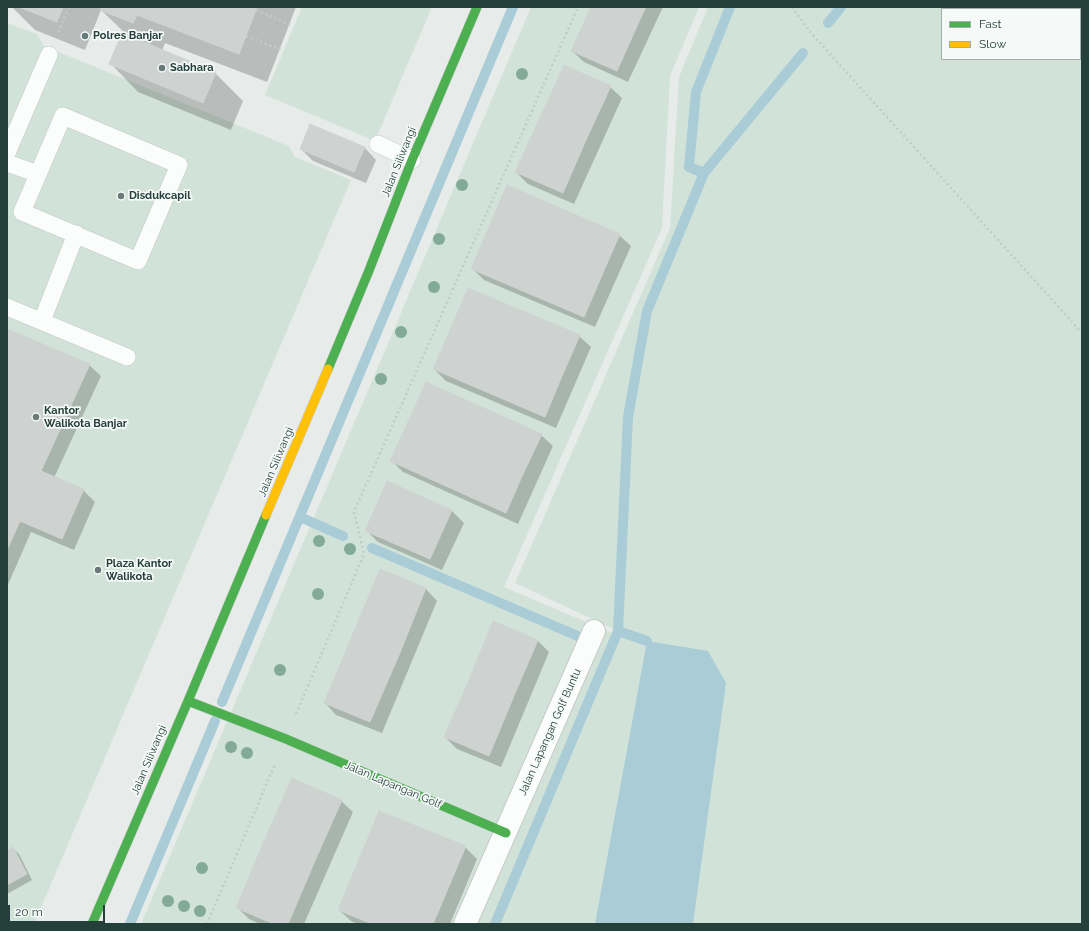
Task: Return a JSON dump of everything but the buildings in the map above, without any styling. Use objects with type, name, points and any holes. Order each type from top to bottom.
[{"type":"main road","name":"Jalan Siliwangi","points":[[92,924],[188,701],[368,273],[412,160],[477,7]]},
{"type":"main road","name":"Jalan Lapangan Golf","points":[[188,701],[286,739],[506,833]]},
{"type":"street","name":"Jalan Lapangan Golf Buntu","points":[[506,833],[594,631]]},
{"type":"street","points":[[465,924],[506,833]]},
{"type":"lane","points":[[7,153],[49,55]]},
{"type":"lane","points":[[62,116],[179,165],[138,261],[22,212],[38,174],[62,116]]},
{"type":"lane","points":[[378,144],[412,160]]},
{"type":"lane","points":[[7,163],[38,174]]},
{"type":"lane","points":[[42,321],[76,234]]},
{"type":"lane","points":[[7,307],[127,357]]},
{"type":"path","points":[[207,924],[364,554],[354,512],[578,7]]},
{"type":"path","points":[[792,7],[811,34],[1082,333]]},
{"type":"path","points":[[256,10],[291,25]]},
{"type":"path","points":[[246,36],[281,50]]},
{"type":"green space","points":[[302,7],[432,7],[375,141],[265,95]]},
{"type":"green space","points":[[531,7],[699,7],[670,76],[662,228],[504,587],[612,633],[491,924],[141,924]]},
{"type":"green space","points":[[708,7],[1082,7],[1082,924],[495,924],[618,631],[515,583],[670,228],[679,77]]},
{"type":"green space","points":[[7,23],[37,34],[44,46],[289,146],[295,157],[351,180],[34,924],[7,924]]},
{"type":"water","points":[[647,641],[708,651],[726,683],[693,924],[595,924]]},
{"type":"waterway","points":[[222,702],[513,7]]},
{"type":"waterway","points":[[704,173],[689,167],[696,92],[730,7]]},
{"type":"waterway","points":[[828,23],[841,7]]},
{"type":"waterway","points":[[495,924],[618,631],[628,417],[647,311],[704,173],[803,53]]},
{"type":"waterway","points":[[300,517],[343,536]]},
{"type":"waterway","points":[[372,548],[587,640]]},
{"type":"waterway","points":[[618,631],[647,641]]},
{"type":"waterway","points":[[130,924],[215,721]]},
{"type":"traffic: fast","points":[[328,369],[368,273],[412,160],[477,7]]},
{"type":"traffic: fast","points":[[92,924],[266,515]]},
{"type":"traffic: fast","points":[[188,701],[286,739],[506,833]]},
{"type":"traffic: slow","points":[[266,515],[328,369]]},
{"type":"place","name":"Polres Banjar","points":[[85,36]]},
{"type":"place","name":"Sabhara","points":[[162,68]]},
{"type":"place","name":"Disdukcapil","points":[[121,196]]},
{"type":"place","name":"Kantor Walikota Banjar","points":[[36,417]]},
{"type":"place","name":"Plaza Kantor Walikota","points":[[98,570]]}]
